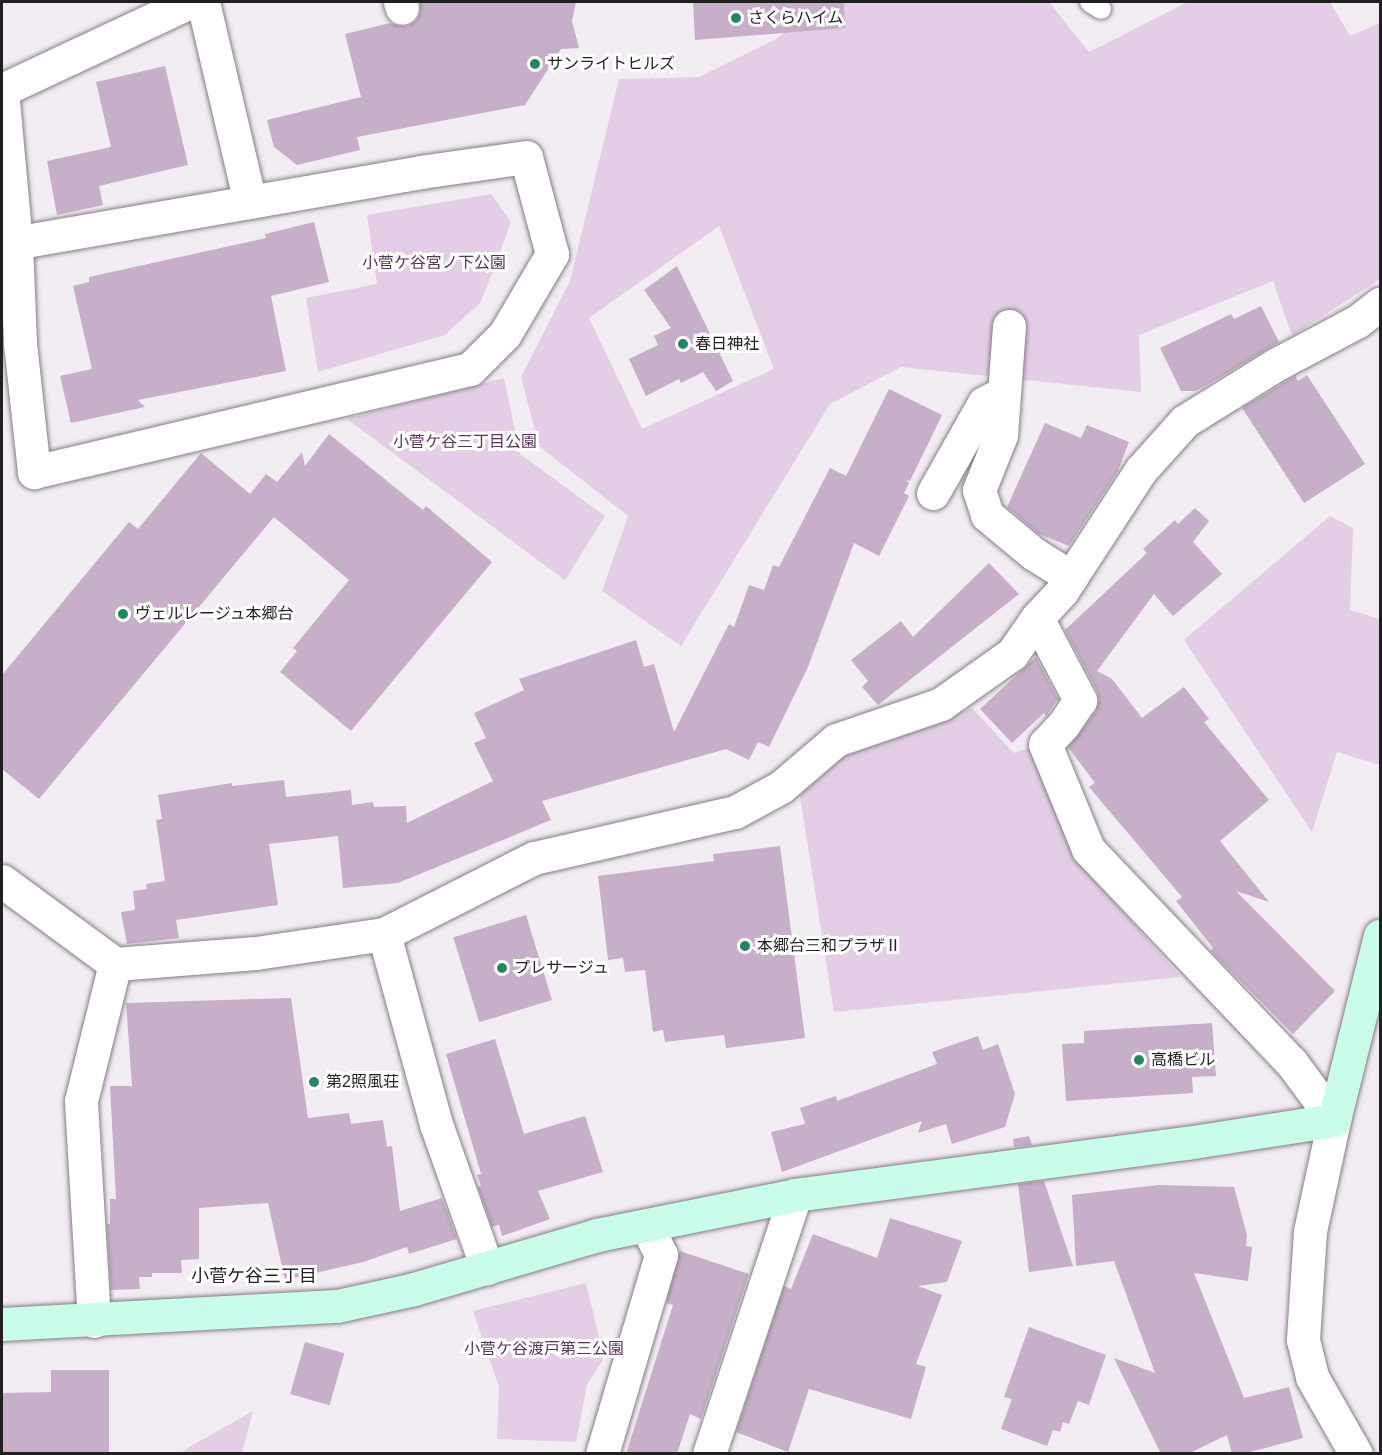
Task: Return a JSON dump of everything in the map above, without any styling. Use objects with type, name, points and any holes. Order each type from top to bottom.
[{"type":"street","points":[[16,243],[421,172],[526,157],[552,254],[505,334],[470,369],[34,472],[11,343],[16,243],[2,90],[190,2]]},
{"type":"street","points":[[203,2],[250,202]]},
{"type":"street","points":[[2,881],[115,964],[256,953],[384,934],[534,858],[735,812],[781,787],[836,740],[942,704],[1012,654],[1037,618],[1071,577],[1141,470],[1185,421],[1277,364],[1358,321],[1380,304]]},
{"type":"street","points":[[1009,326],[1001,435],[979,490],[987,515],[1034,554],[1071,577]]},
{"type":"street","points":[[933,493],[984,403],[1004,393]]},
{"type":"street","points":[[1037,618],[1080,700],[1063,725],[1045,744],[1088,849],[1291,1062],[1334,1120]]},
{"type":"street","points":[[384,934],[436,1124],[487,1268]]},
{"type":"street","points":[[1356,1454],[1312,1377],[1303,1340],[1310,1232],[1334,1120],[1371,1021],[1380,936]]},
{"type":"street","points":[[94,1321],[81,1101],[115,964]]},
{"type":"street","points":[[2,1324],[94,1321],[337,1306],[414,1289],[597,1235],[795,1195],[1187,1143],[1334,1120]]},
{"type":"street","points":[[709,1454],[795,1195]]},
{"type":"street","points":[[602,1454],[661,1255],[647,1226]]},
{"type":"green space","points":[[820,2],[1049,2],[1089,52],[1188,2],[1330,2],[1350,36],[1380,23],[1380,279],[1292,336],[1273,281],[1139,335],[1141,392],[901,367],[830,404],[681,646],[602,591],[628,516],[539,446],[521,377],[570,281],[619,79],[699,77],[776,39]],"holes":[[[719,226],[774,369],[642,429],[589,318]]]},
{"type":"green space","name":"小菅ケ谷宮ノ下公園","points":[[491,194],[511,222],[481,302],[445,335],[318,372],[306,298],[377,284],[367,215]]},
{"type":"green space","name":"小菅ケ谷三丁目公園","points":[[504,378],[520,454],[605,516],[565,580],[347,419]]},
{"type":"green space","points":[[1330,516],[1353,528],[1350,610],[1380,619],[1380,765],[1337,752],[1312,832],[1184,640]]},
{"type":"green space","points":[[972,708],[1014,753],[1035,746],[1078,862],[1181,977],[834,1012],[800,796],[829,760]]},
{"type":"green space","name":"小菅ケ谷渡戸第三公園","points":[[586,1283],[604,1358],[587,1385],[576,1442],[497,1439],[499,1387],[473,1311]]},
{"type":"green space","points":[[253,1411],[242,1453],[181,1453],[186,1449]]},
{"type":"building","points":[[420,2],[576,2],[572,21],[579,48],[561,49],[525,105],[357,137],[360,150],[297,165],[274,147],[267,120],[361,97],[345,34],[390,23],[408,26],[416,21],[420,12]]},
{"type":"building","name":"さくらハイム","points":[[693,2],[844,2],[845,28],[695,40]]},
{"type":"building","points":[[165,66],[188,165],[99,186],[103,205],[57,215],[47,161],[111,147],[96,82]]},
{"type":"building","points":[[314,222],[329,282],[271,296],[286,371],[138,400],[145,407],[71,423],[60,376],[92,369],[73,286],[89,282],[89,277],[266,238],[265,234]]},
{"type":"building","points":[[677,266],[733,381],[716,391],[703,372],[681,383],[679,379],[646,396],[629,359],[658,345],[654,336],[671,328],[644,290]]},
{"type":"building","points":[[1261,306],[1279,342],[1195,391],[1181,391],[1160,348],[1231,314],[1234,319]]},
{"type":"building","points":[[1307,375],[1365,464],[1304,503],[1242,408],[1295,376],[1298,381]]},
{"type":"building","points":[[889,389],[942,415],[910,481],[906,480],[909,483],[904,493],[909,496],[879,556],[854,543],[808,667],[769,747],[758,742],[749,760],[726,749],[542,801],[551,820],[398,883],[343,888],[338,836],[269,844],[278,905],[176,920],[179,938],[127,944],[121,912],[135,910],[133,891],[147,889],[146,884],[165,881],[156,820],[162,819],[158,795],[232,783],[232,786],[284,780],[286,797],[351,790],[352,805],[373,802],[374,807],[406,806],[407,823],[493,781],[474,743],[486,738],[474,713],[524,690],[519,679],[636,640],[644,667],[654,664],[674,732],[729,624],[734,627],[749,585],[764,590],[773,565],[779,567],[830,468],[846,476]]},
{"type":"building","points":[[1045,423],[1081,438],[1087,425],[1129,442],[1118,471],[1069,546],[1039,534],[1007,507]]},
{"type":"building","name":"ヴェルレージュ本郷台","points":[[329,434],[423,510],[426,506],[492,562],[351,731],[280,672],[297,651],[293,648],[349,580],[274,517],[39,799],[2,769],[2,675],[129,522],[138,529],[201,453],[250,494],[266,474],[277,482],[302,452],[305,466]]},
{"type":"building","points":[[1195,508],[1209,521],[1193,542],[1222,574],[1173,616],[1154,594],[1097,671],[1112,679],[1142,718],[1184,687],[1209,719],[1204,722],[1269,800],[1220,841],[1269,902],[1236,891],[1335,991],[1293,1034],[1211,951],[1213,948],[1176,901],[1182,897],[1089,787],[1095,783],[1068,747],[1096,711],[1099,700],[1097,691],[1065,630],[1147,553],[1143,549],[1175,520],[1178,524]]},
{"type":"building","points":[[989,563],[1019,594],[878,705],[862,687],[868,681],[851,660],[901,621],[913,637]]},
{"type":"building","points":[[1036,657],[1058,699],[1046,716],[1044,713],[1012,743],[980,709]]},
{"type":"building","name":"本郷台三和プラザⅡ","points":[[780,846],[805,1038],[726,1048],[724,1035],[665,1042],[663,1030],[653,1032],[645,970],[625,972],[623,958],[608,960],[598,876],[714,861],[713,854]]},
{"type":"building","name":"プレサージュ","points":[[526,915],[552,1000],[479,1022],[453,937]]},
{"type":"building","points":[[291,998],[308,1118],[349,1113],[351,1124],[383,1120],[387,1147],[392,1146],[400,1211],[442,1198],[457,1239],[409,1254],[407,1247],[363,1262],[285,1280],[268,1203],[199,1208],[199,1259],[181,1260],[182,1273],[152,1273],[152,1277],[139,1277],[140,1289],[111,1290],[107,1224],[110,1224],[110,1199],[116,1199],[110,1086],[132,1086],[126,1003]]},
{"type":"building","name":"高橋ビル","points":[[1212,1023],[1216,1076],[1192,1077],[1193,1093],[1066,1101],[1062,1044],[1084,1043],[1084,1031]]},
{"type":"building","points":[[978,1036],[983,1050],[998,1044],[1015,1094],[1005,1127],[952,1144],[946,1124],[918,1133],[922,1121],[782,1172],[771,1132],[805,1124],[800,1108],[836,1096],[837,1101],[937,1064],[932,1052]]},
{"type":"building","points":[[495,1039],[524,1134],[585,1116],[603,1172],[538,1191],[550,1219],[502,1236],[499,1225],[492,1227],[478,1187],[481,1186],[477,1175],[481,1174],[446,1054]]},
{"type":"building","points":[[1029,1136],[1032,1145],[1014,1147],[1013,1139]]},
{"type":"building","points":[[1044,1181],[1073,1266],[1029,1272],[1018,1184]]},
{"type":"building","points":[[1159,1185],[1234,1187],[1247,1235],[1246,1246],[1252,1247],[1248,1281],[1194,1273],[1244,1398],[1289,1387],[1303,1438],[1242,1454],[1232,1454],[1227,1435],[1188,1454],[1161,1454],[1114,1358],[1155,1373],[1114,1261],[1076,1266],[1072,1195]]},
{"type":"building","points":[[890,1218],[962,1241],[947,1282],[918,1286],[942,1295],[916,1364],[926,1367],[911,1419],[809,1389],[788,1452],[736,1432],[784,1286],[791,1289],[813,1234],[877,1258]]},
{"type":"building","points":[[680,1251],[749,1274],[701,1419],[690,1414],[677,1454],[626,1454],[673,1305],[666,1303]]},
{"type":"building","points":[[1029,1327],[1106,1355],[1089,1405],[1078,1401],[1069,1424],[1063,1422],[1060,1432],[1053,1430],[1047,1446],[1001,1429],[1012,1399],[1004,1397]]},
{"type":"building","points":[[305,1342],[344,1353],[330,1405],[290,1394]]},
{"type":"building","points":[[51,1370],[109,1370],[109,1454],[2,1454],[2,1393],[51,1392]]},
{"type":"place","name":"さくらハイム","points":[[736,18]]},
{"type":"place","name":"サンライトヒルズ","points":[[535,64]]},
{"type":"place","name":"春日神社","points":[[683,344]]},
{"type":"place","name":"ヴェルレージュ本郷台","points":[[123,614]]},
{"type":"place","name":"本郷台三和プラザⅡ","points":[[745,946]]},
{"type":"place","name":"プレサージュ","points":[[502,968]]},
{"type":"place","name":"高橋ビル","points":[[1139,1060]]},
{"type":"place","name":"第2照風荘","points":[[314,1082]]},
{"type":"district","name":"小菅ケ谷三丁目","points":[[254,1276]]}]
